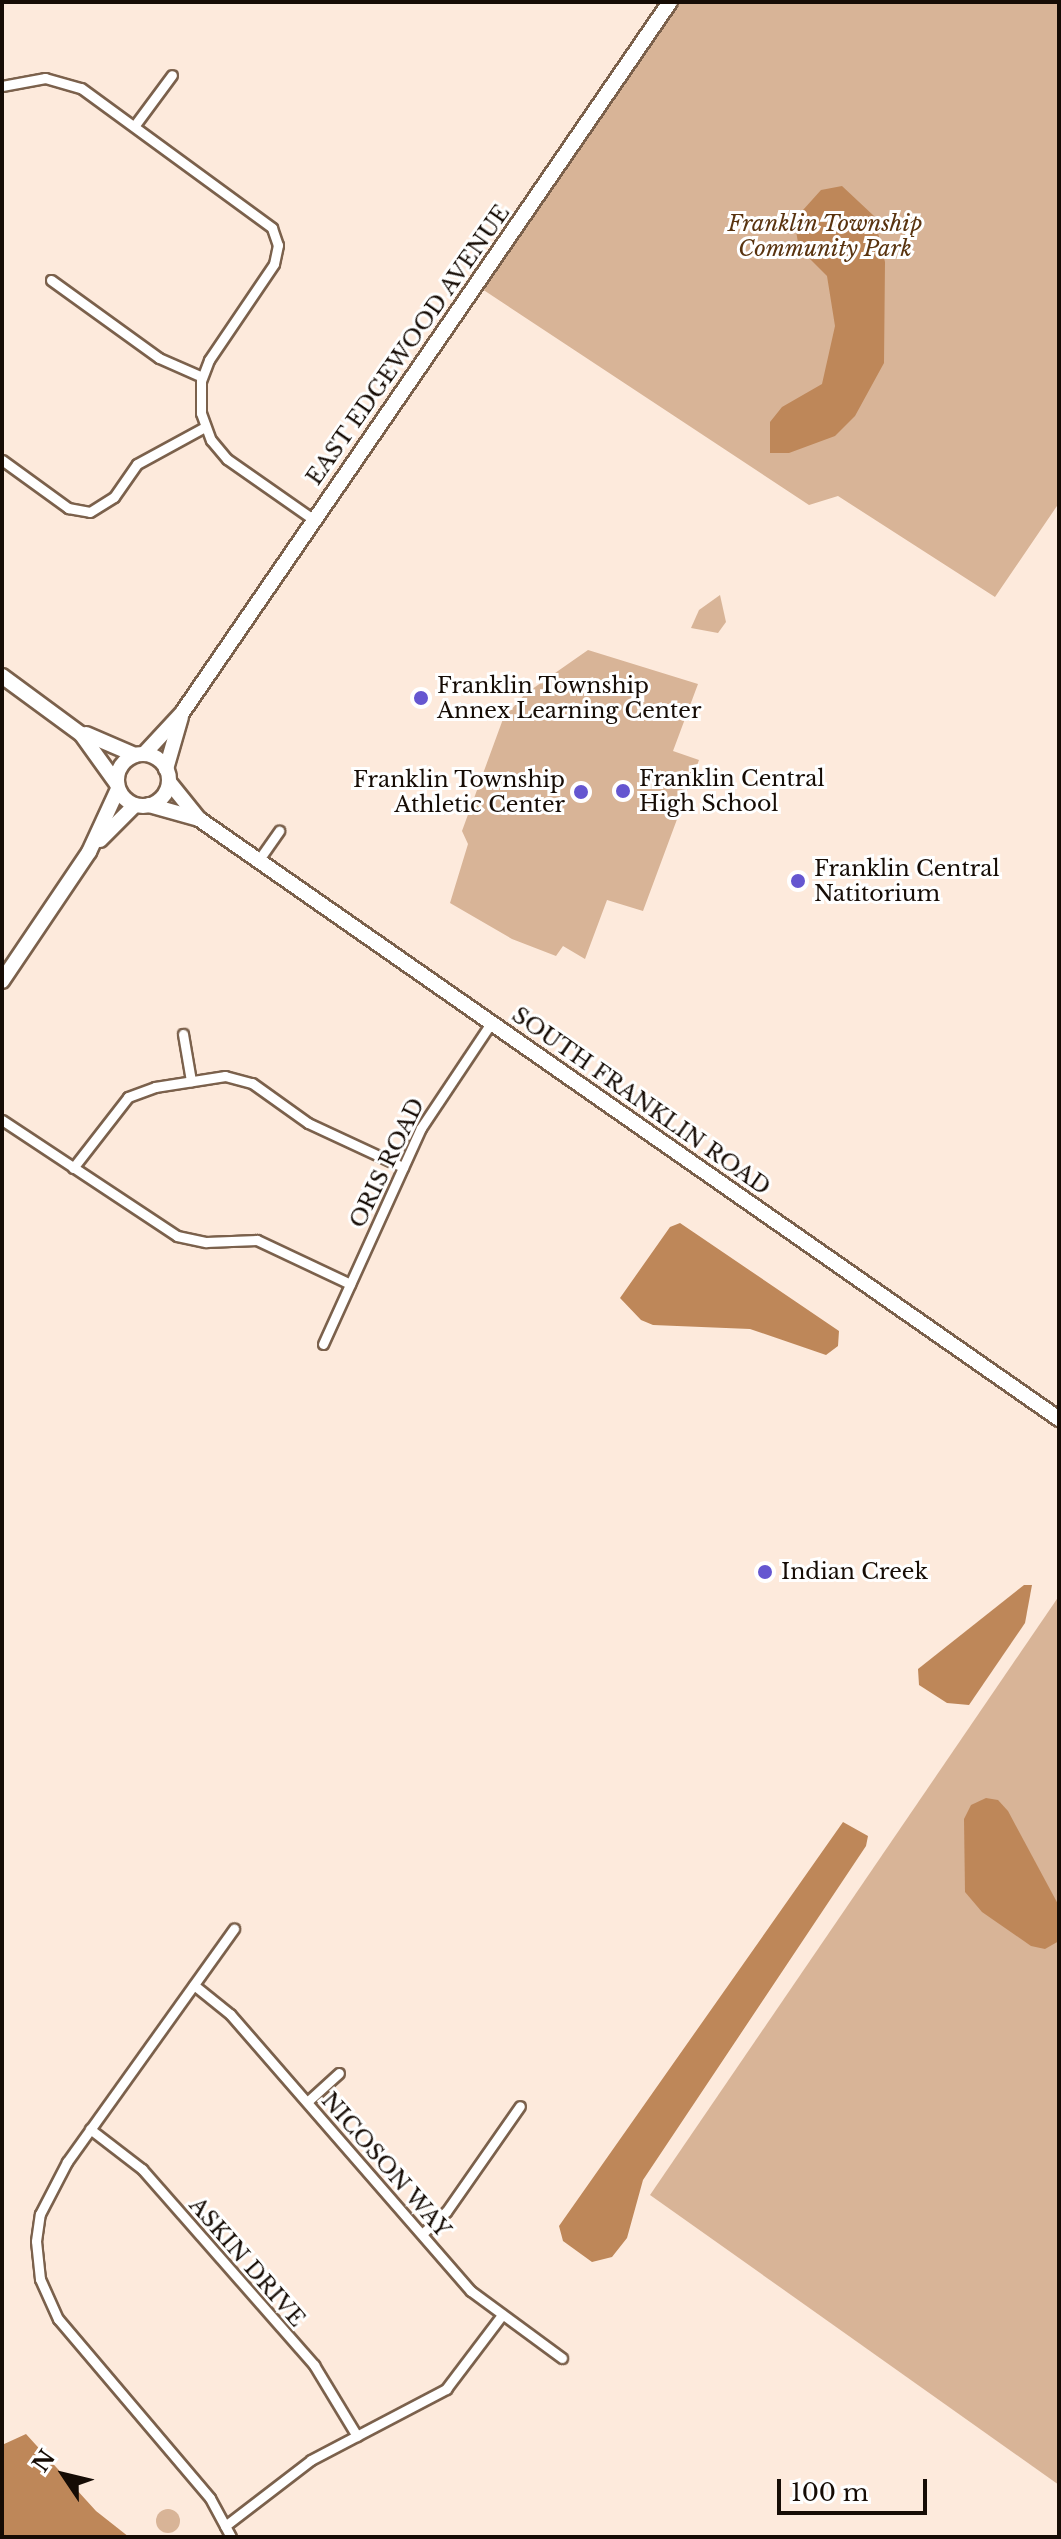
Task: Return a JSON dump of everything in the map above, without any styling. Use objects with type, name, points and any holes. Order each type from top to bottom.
[{"type":"main road","name":"EAST EDGEWOOD AVENUE","points":[[182,713],[670,2]]},
{"type":"main road","points":[[2,676],[81,734],[139,755],[167,775]]},
{"type":"main road","points":[[2,981],[89,852],[118,787],[120,767],[139,755],[182,713]]},
{"type":"main road","points":[[89,852],[142,805],[161,799],[182,713]]},
{"type":"main road","points":[[81,734],[118,787],[142,805]]},
{"type":"main road","name":"SOUTH FRANKLIN ROAD","points":[[167,775],[199,819],[1059,1419]]},
{"type":"main road","name":"SOUTH FRANKLIN ROAD","points":[[142,805],[199,819]]},
{"type":"street","points":[[135,125],[172,75]]},
{"type":"street","points":[[2,86],[27,78],[64,81],[135,125],[263,218],[276,237],[274,264],[202,377],[205,427],[227,459],[314,520]]},
{"type":"street","points":[[51,280],[159,358],[202,377]]},
{"type":"street","points":[[2,460],[68,508],[90,512],[107,504],[147,456],[205,427]]},
{"type":"street","points":[[258,861],[279,831]]},
{"type":"street","name":"ORIS ROAD","points":[[323,1344],[434,1105],[491,1023]]},
{"type":"street","points":[[183,1034],[191,1081]]},
{"type":"street","points":[[73,1168],[121,1102],[141,1090],[191,1081],[243,1079],[301,1119],[403,1167]]},
{"type":"street","points":[[2,1120],[177,1236],[206,1242],[257,1240],[350,1284]]},
{"type":"street","points":[[231,2537],[202,2488],[58,2319],[40,2279],[40,2214],[90,2129],[234,1929]]},
{"type":"street","name":"NICOSON WAY","points":[[194,1985],[230,2014],[471,2291],[562,2358]]},
{"type":"street","points":[[307,2102],[339,2073]]},
{"type":"street","points":[[422,2234],[446,2212],[520,2106]]},
{"type":"street","name":"ASKIN DRIVE","points":[[90,2129],[142,2169],[314,2365],[357,2436]]},
{"type":"street","points":[[225,2526],[311,2460],[446,2389],[502,2315]]},
{"type":"green space","name":"Franklin Township Community Park","points":[[677,2],[1059,2],[1059,503],[995,597],[838,496],[809,505],[476,285]]},
{"type":"green space","points":[[720,595],[726,622],[718,633],[691,628],[699,610]]},
{"type":"green space","name":"Franklin Township Athletic Center","points":[[588,650],[698,684],[673,751],[699,760],[643,911],[607,900],[585,959],[563,946],[556,956],[512,939],[450,903],[468,844],[462,831],[503,719],[525,694]]},
{"type":"green space","points":[[1059,1596],[1059,2485],[650,2195]]},
{"type":"green space","points":[[168,2509],[176,2513],[180,2521],[176,2529],[168,2533],[160,2529],[156,2521],[160,2513]]},
{"type":"shaded area","points":[[842,186],[874,216],[885,262],[884,363],[855,416],[835,436],[789,453],[770,453],[770,422],[782,407],[822,384],[835,326],[827,276],[799,248],[794,220],[821,190]]},
{"type":"shaded area","points":[[680,1223],[839,1331],[838,1346],[826,1355],[750,1329],[653,1325],[641,1320],[620,1298],[670,1227]]},
{"type":"shaded area","points":[[1024,1585],[1032,1585],[1025,1623],[969,1705],[947,1703],[919,1685],[918,1669]]},
{"type":"shaded area","points":[[986,1798],[998,1800],[1008,1811],[1059,1906],[1059,1941],[1045,1949],[1031,1946],[982,1912],[965,1892],[964,1819],[971,1805]]},
{"type":"shaded area","points":[[843,1822],[868,1836],[866,1846],[643,2180],[627,2238],[612,2257],[592,2262],[563,2241],[559,2226]]},
{"type":"shaded area","points":[[26,2434],[96,2511],[129,2537],[2,2537],[2,2445]]},
{"type":"place","name":"Franklin Township Annex Learning Center","points":[[421,698]]},
{"type":"place","name":"Franklin Central High School","points":[[623,791]]},
{"type":"place","name":"Franklin Township Athletic Center","points":[[581,792]]},
{"type":"place","name":"Franklin Central Natitorium","points":[[798,881]]},
{"type":"place","name":"Indian Creek","points":[[765,1572]]}]
